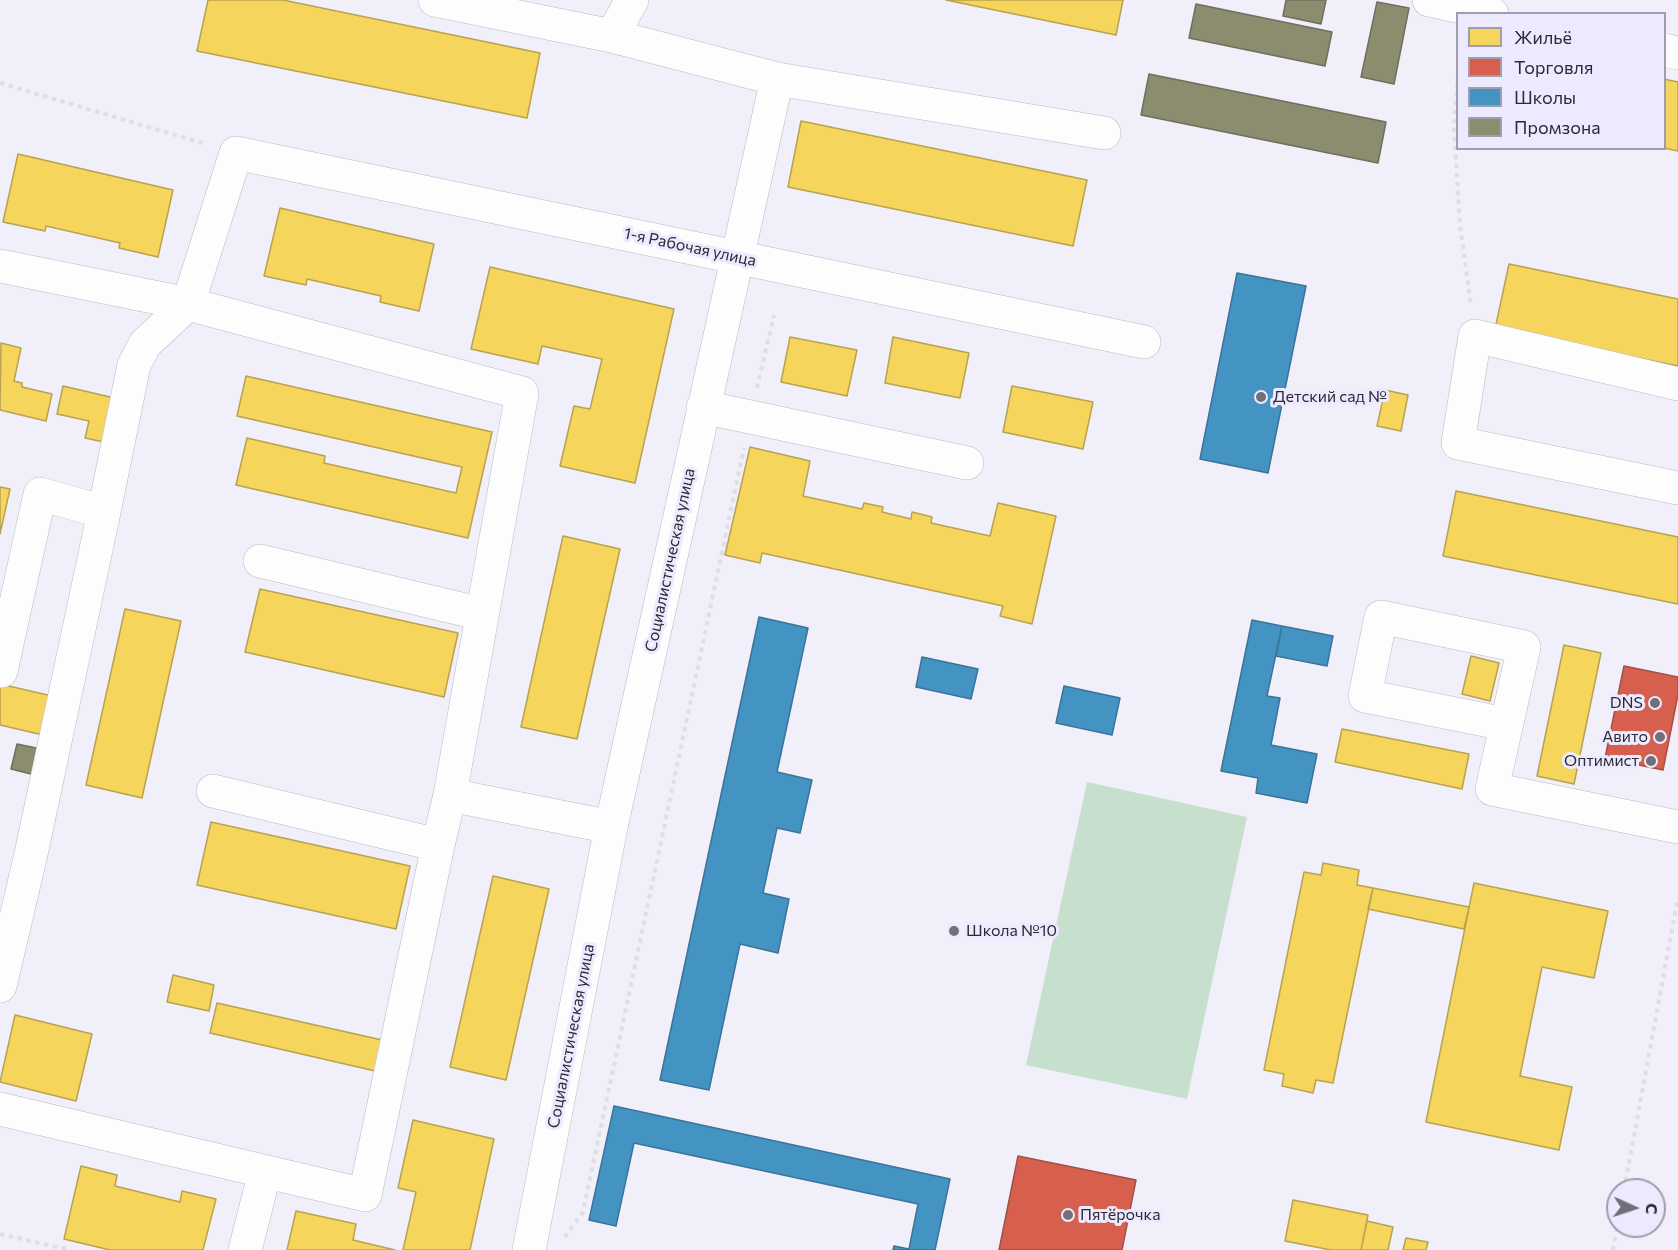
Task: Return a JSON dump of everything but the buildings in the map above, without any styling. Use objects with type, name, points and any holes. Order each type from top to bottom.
[{"type":"street","points":[[435,0],[612,36],[777,79],[1104,134]]},
{"type":"street","points":[[612,36],[632,0]]},
{"type":"street","points":[[1429,0],[1483,12]]},
{"type":"street","name":"Социалистическая улица","points":[[544,1246],[611,827],[777,79]]},
{"type":"street","points":[[0,986],[31,854],[134,365],[145,344],[188,304],[236,153]]},
{"type":"street","name":"1-я Рабочая улица","points":[[236,153],[1144,342]]},
{"type":"street","points":[[0,266],[188,304],[522,393],[450,795],[365,1195],[0,1109]]},
{"type":"street","points":[[1678,384],[1475,336],[1458,443],[1678,488]]},
{"type":"street","points":[[703,407],[967,463]]},
{"type":"street","points":[[1,671],[40,494],[104,512]]},
{"type":"street","points":[[260,561],[482,614]]},
{"type":"street","points":[[1505,724],[1365,696],[1381,617],[1524,647],[1492,789],[1678,827]]},
{"type":"street","points":[[213,791],[438,845]]},
{"type":"street","points":[[450,795],[611,827]]},
{"type":"street","points":[[245,1250],[265,1172]]},
{"type":"path","points":[[0,83],[236,153]]},
{"type":"path","points":[[1456,102],[1454,129],[1460,225],[1475,336]]},
{"type":"path","points":[[544,1246],[583,1212],[774,315]]},
{"type":"path","points":[[1626,1178],[1678,897]]},
{"type":"path","points":[[0,1234],[70,1250]]},
{"type":"green space","points":[[1087,782],[1247,817],[1187,1099],[1026,1065]]},
{"type":"place","name":"Детский сад №","points":[[1261,397]]},
{"type":"place","name":"DNS","points":[[1655,703]]},
{"type":"place","name":"Авито","points":[[1660,737]]},
{"type":"place","name":"Оптимист","points":[[1651,761]]},
{"type":"place","name":"Школа №10","points":[[954,931]]},
{"type":"place","name":"Пятёрочка","points":[[1068,1215]]}]
